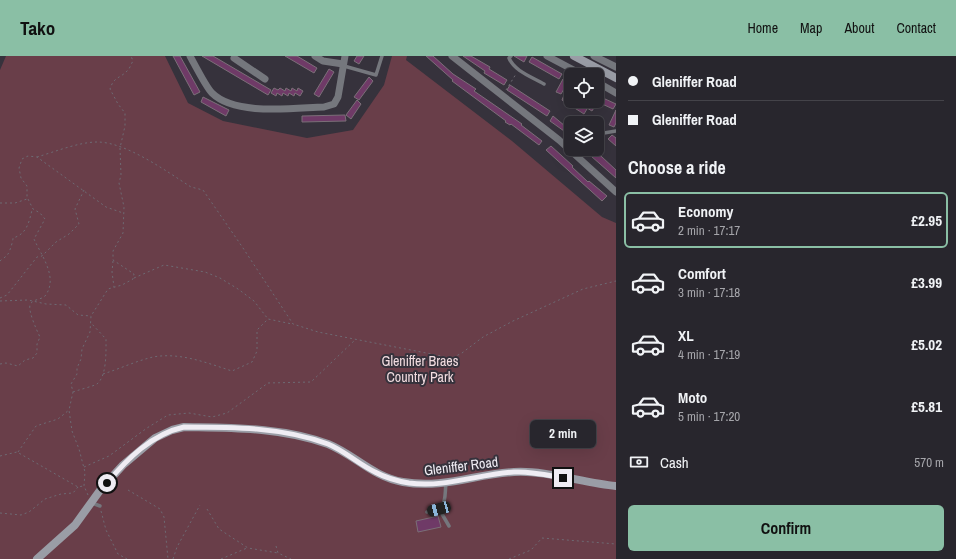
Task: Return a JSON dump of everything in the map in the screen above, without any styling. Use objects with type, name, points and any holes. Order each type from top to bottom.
[{"type":"main road","points":[[574,56],[616,78]]},
{"type":"main road","name":"Gleniffer Road","points":[[37,559],[75,525],[112,476],[146,445],[164,433],[184,427],[268,430],[291,434],[329,445],[374,472],[401,482],[418,484],[446,483],[498,474],[526,472],[616,486]]},
{"type":"street","points":[[190,56],[212,93],[231,105],[259,109],[324,107],[334,104],[338,97],[343,62],[323,61],[315,56]]},
{"type":"street","points":[[452,56],[559,140],[616,192]]},
{"type":"street","points":[[547,56],[570,68]]},
{"type":"street","points":[[594,56],[616,67]]},
{"type":"street","points":[[233,57],[265,79]]},
{"type":"street","points":[[604,86],[616,92]]},
{"type":"lane","points":[[343,62],[376,75],[382,56]]},
{"type":"lane","points":[[511,56],[511,62],[518,70],[544,84]]},
{"type":"lane","points":[[604,133],[616,131]]},
{"type":"lane","points":[[446,483],[442,514],[449,526]]},
{"type":"lane","points":[[91,502],[100,506]]},
{"type":"lane","points":[[427,512],[439,509],[442,506]]},
{"type":"path","points":[[114,287],[112,272],[113,251],[123,233],[124,207],[119,183],[121,174],[120,146],[125,126],[125,113],[110,89],[115,79],[128,70],[133,61],[131,56]]},
{"type":"path","points":[[502,95],[518,70]]},
{"type":"path","points":[[0,364],[6,363],[18,366],[25,360],[33,358],[37,353],[36,344],[40,337],[30,310],[30,304],[33,301],[44,298],[49,290],[50,276],[48,266],[34,239],[45,219],[40,213],[33,209],[28,199],[27,186],[21,178],[19,168],[22,158],[28,156],[37,157],[74,146],[97,142],[120,146],[191,187],[203,190],[293,324]]},
{"type":"path","points":[[37,157],[106,207],[123,213]]},
{"type":"path","points":[[0,298],[7,295],[37,257],[42,256],[56,242],[69,234],[79,224],[75,209],[84,190]]},
{"type":"path","points":[[0,203],[28,199]]},
{"type":"path","points":[[0,261],[9,254],[13,238],[26,231],[33,209]]},
{"type":"path","points":[[113,260],[134,274],[133,279]]},
{"type":"path","points":[[91,502],[84,486],[85,472],[79,449],[72,431],[69,410],[73,392],[71,384],[77,374],[82,349],[90,332],[91,316],[108,289],[122,285],[164,264],[205,272],[220,278],[254,301],[268,319],[293,324],[318,332],[356,338],[452,358],[462,353],[483,337],[513,321],[583,289],[616,281]]},
{"type":"path","points":[[0,301],[28,300],[46,304],[66,305],[78,315],[91,316]]},
{"type":"path","points":[[103,374],[153,357],[172,356],[194,359],[232,371],[252,362],[257,351],[257,330],[268,319]]},
{"type":"path","points":[[73,392],[97,384],[103,374],[106,363],[106,339],[91,323]]},
{"type":"path","points":[[83,467],[109,456],[147,428],[168,415],[189,414],[212,417],[227,413],[268,383],[311,382],[356,338]]},
{"type":"path","points":[[0,457],[17,452],[36,426],[58,419],[69,410]]},
{"type":"path","points":[[17,452],[78,487],[84,486]]},
{"type":"path","points":[[0,513],[21,515],[29,512],[45,498],[73,493],[78,487]]},
{"type":"path","points":[[128,490],[160,509],[164,517],[168,559]]},
{"type":"path","points":[[173,559],[177,547],[200,504]]},
{"type":"path","points":[[100,506],[106,530],[118,554],[127,559]]},
{"type":"path","points":[[207,509],[218,529],[248,548],[278,553],[291,559]]},
{"type":"path","points":[[509,559],[531,550],[542,538],[616,544]]},
{"type":"path","points":[[276,546],[278,553]]},
{"type":"path","points":[[221,559],[248,548]]},
{"type":"path","points":[[281,554],[282,559]]},
{"type":"green space","name":"Gleniffer Braes Country Park","points":[[6,56],[165,56],[188,103],[223,121],[307,138],[353,130],[384,85],[392,56],[407,56],[406,60],[512,141],[602,217],[616,223],[616,559],[0,559],[0,70]]},
{"type":"building","points":[[173,56],[180,56],[200,92],[194,95]]},
{"type":"building","points":[[202,56],[213,56],[271,90],[268,95]]},
{"type":"building","points":[[285,56],[297,56],[317,68],[314,73]]},
{"type":"building","points":[[357,56],[364,56],[359,64],[354,61]]},
{"type":"building","points":[[426,56],[433,56],[453,74],[476,89],[474,91],[522,124],[521,125],[542,141],[539,145],[511,124],[510,125],[505,122],[506,121],[452,81],[453,80]]},
{"type":"building","points":[[463,56],[471,56],[490,67],[489,69],[507,80],[504,85],[484,73],[485,71]]},
{"type":"building","points":[[514,56],[527,56],[524,62]]},
{"type":"building","points":[[532,57],[562,74],[559,79],[529,62]]},
{"type":"building","points":[[329,69],[334,72],[319,97],[314,94]]},
{"type":"building","points":[[369,77],[373,81],[359,100],[354,97]]},
{"type":"building","points":[[563,79],[564,89],[561,94],[556,92]]},
{"type":"building","points":[[510,85],[550,111],[547,116],[507,90]]},
{"type":"building","points":[[274,88],[278,90],[280,88],[285,91],[286,88],[291,91],[292,88],[297,91],[298,88],[303,91],[300,96],[295,93],[294,96],[289,93],[288,96],[283,93],[282,96],[277,93],[276,96],[271,93]]},
{"type":"building","points":[[203,97],[229,110],[226,116],[201,102]]},
{"type":"building","points":[[604,98],[616,104],[613,109],[604,105]]},
{"type":"building","points":[[357,100],[361,104],[351,119],[346,115]]},
{"type":"building","points":[[575,108],[587,109],[584,114]]},
{"type":"building","points":[[587,108],[594,108],[592,111]]},
{"type":"building","points":[[616,110],[616,123],[614,127],[609,125]]},
{"type":"building","points":[[345,115],[346,121],[302,122],[302,116]]},
{"type":"building","points":[[553,116],[564,125],[564,131],[550,121]]},
{"type":"building","points":[[612,135],[616,138],[616,146],[608,139]]},
{"type":"building","points":[[551,146],[588,182],[589,181],[607,196],[602,201],[546,150]]},
{"type":"building","points":[[591,156],[602,157],[616,170],[616,178]]},
{"type":"building","points":[[438,516],[441,527],[418,532],[416,521]]},
{"type":"route","points":[[107,483],[123,465],[155,438],[164,433],[184,427],[268,430],[315,440],[341,451],[374,472],[401,482],[436,484],[514,472],[526,472],[563,478]]}]
